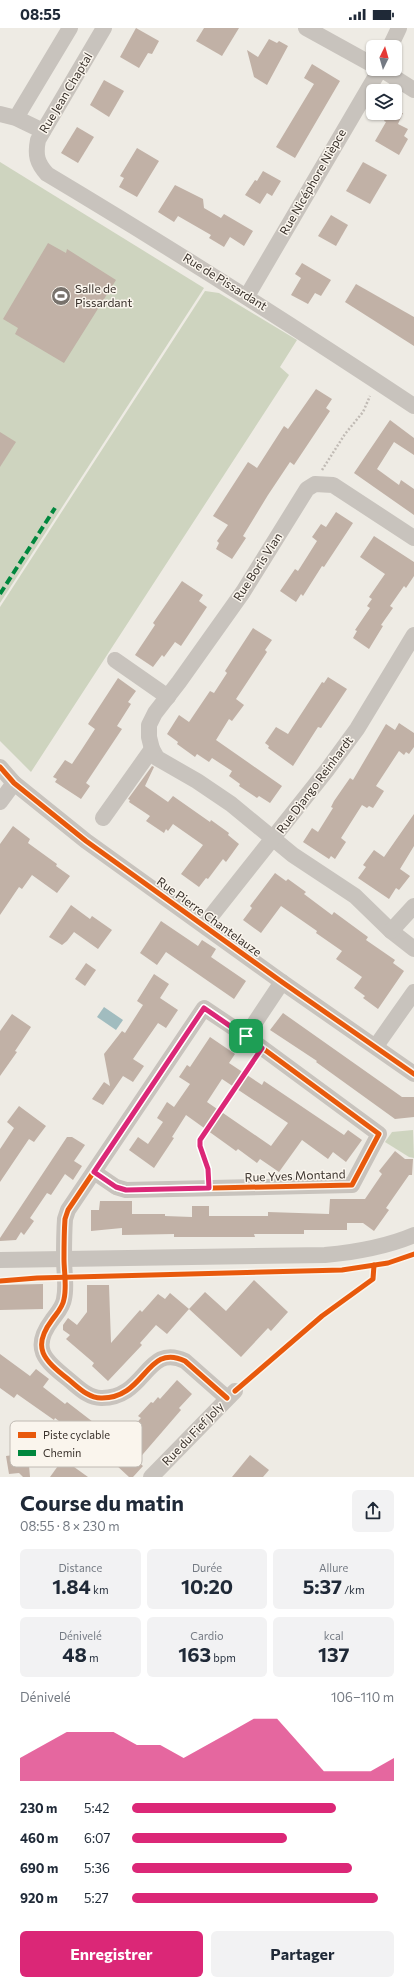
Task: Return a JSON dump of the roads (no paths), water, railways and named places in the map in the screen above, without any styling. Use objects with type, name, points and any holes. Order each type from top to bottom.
[{"type":"street","points":[[16,118],[70,28]]},
{"type":"street","name":"Rue Jean Chaptal","points":[[37,160],[36,150],[38,140],[104,28]]},
{"type":"street","points":[[306,28],[366,61]]},
{"type":"street","points":[[393,40],[399,28]]},
{"type":"street","name":"Rue Nicéphore Nièpce","points":[[247,296],[376,76]]},
{"type":"street","points":[[391,76],[414,90]]},
{"type":"street","points":[[0,114],[16,118],[43,131]]},
{"type":"street","name":"Rue de Pissardant","points":[[37,160],[47,174],[247,296],[414,406]]},
{"type":"street","name":"Rue Boris Vian","points":[[152,749],[149,737],[150,725],[155,714],[243,592],[307,489],[315,484],[334,485],[414,538]]},
{"type":"street","name":"Rue Django Reinhardt","points":[[204,925],[273,839],[357,729],[414,636]]},
{"type":"street","points":[[115,660],[168,697]]},
{"type":"street","points":[[103,818],[152,749],[157,758],[165,764],[197,781],[231,804],[293,855],[355,896],[392,931],[414,949]]},
{"type":"street","name":"Rue Pierre Chantelauze","points":[[0,767],[14,783],[86,841],[282,982],[376,1046],[414,1074]]},
{"type":"street","points":[[0,802],[14,783]]},
{"type":"street","points":[[392,931],[414,906]]},
{"type":"street","points":[[246,1036],[282,982]]},
{"type":"street","points":[[376,1046],[414,992]]},
{"type":"street","name":"Rue Yves Montand","points":[[204,1008],[246,1036],[379,1134],[352,1185],[126,1190],[116,1187],[94,1172],[204,1008]]},
{"type":"street","points":[[64,1258],[65,1219],[68,1210],[94,1172]]},
{"type":"street","points":[[0,1260],[325,1255],[374,1248],[398,1242],[414,1235]]},
{"type":"street","name":"Rue du Fief Joly","points":[[64,1258],[64,1300],[60,1309],[45,1329],[41,1341],[43,1354],[51,1365],[88,1395],[99,1398],[111,1398],[121,1395],[132,1388],[157,1361],[163,1357],[178,1357],[231,1395],[152,1477]]},
{"type":"water","points":[[104,1007],[123,1020],[116,1030],[97,1017]]},
{"type":"place","name":"Salle de Pissardant","points":[[61,296]]}]
